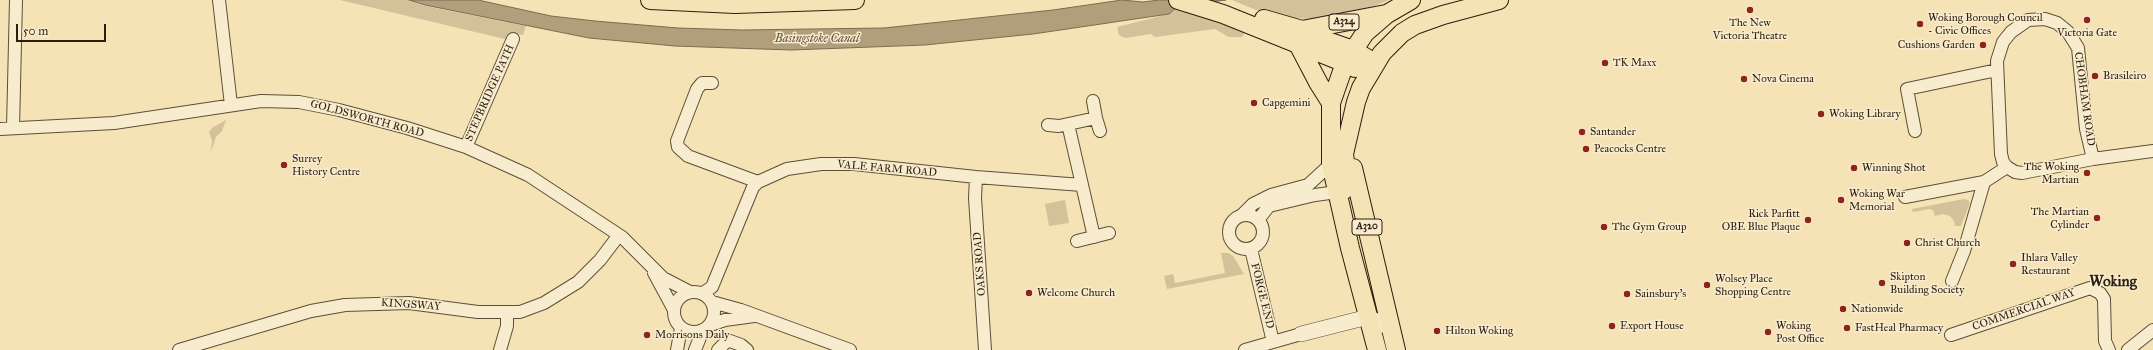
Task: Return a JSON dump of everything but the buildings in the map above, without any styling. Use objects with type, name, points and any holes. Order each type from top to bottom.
[{"type":"main road","points":[[650,0],[742,4],[855,0]]},
{"type":"main road","points":[[1178,0],[1246,18],[1300,37],[1349,56],[1371,69]]},
{"type":"main road","points":[[1213,0],[1246,18]]},
{"type":"main road","name":"A320","points":[[1377,350],[1331,164],[1331,103],[1349,56],[1365,33],[1387,14],[1411,0]]},
{"type":"main road","name":"A320","points":[[1396,350],[1350,154],[1348,138],[1356,102],[1371,69],[1382,53],[1402,33],[1415,25],[1443,15],[1499,0]]},
{"type":"main road","name":"A324","points":[[1300,37],[1387,14]]},
{"type":"main road","points":[[1300,37],[1319,84],[1331,103]]},
{"type":"main road","points":[[1337,192],[1344,190],[1348,185],[1344,154],[1348,138]]},
{"type":"street","points":[[13,128],[16,0]]},
{"type":"street","points":[[219,0],[231,105]]},
{"type":"street","name":"CHOBHAM ROAD","points":[[1997,70],[1999,52],[2003,42],[2019,26],[2036,18],[2057,23],[2068,32],[2078,48],[2086,129],[2093,159]]},
{"type":"street","name":"STEPBRIDGE PATH","points":[[466,147],[513,40]]},
{"type":"street","points":[[1915,130],[1907,89],[1997,70],[2001,154],[2003,162],[2007,167],[2015,172],[2022,173],[2093,159],[2153,151]]},
{"type":"street","points":[[712,83],[702,83],[697,89],[676,141],[678,147],[688,156],[758,182]]},
{"type":"street","name":"GOLDSWORTH ROAD","points":[[0,129],[114,123],[261,101],[318,105],[383,121],[466,147],[528,175],[619,235],[634,246],[663,278],[690,292]]},
{"type":"street","points":[[1093,101],[1100,131]]},
{"type":"street","points":[[1048,126],[1059,126],[1096,118]]},
{"type":"street","points":[[1068,124],[1094,237]]},
{"type":"street","name":"VALE FARM ROAD","points":[[708,297],[748,194],[758,182],[787,168],[838,164],[875,166],[976,177],[1082,185]]},
{"type":"street","name":"FORGE END","points":[[1258,220],[1264,234],[1259,243],[1251,249],[1239,248],[1231,240],[1229,234],[1231,223],[1253,204],[1272,195],[1308,185],[1331,164]]},
{"type":"street","points":[[1905,197],[1984,182],[2007,167]]},
{"type":"street","name":"OAKS ROAD","points":[[976,177],[975,198],[985,350]]},
{"type":"street","points":[[1952,282],[1968,237],[1984,182]]},
{"type":"street","points":[[1242,215],[1251,215],[1258,220],[1269,206],[1314,195],[1337,192]]},
{"type":"street","points":[[1077,241],[1109,233]]},
{"type":"street","name":"KINGSWAY","points":[[179,350],[311,311],[345,304],[409,303],[471,311],[507,313],[536,307],[571,287],[593,268],[619,235]]},
{"type":"street","name":"FORGE END","points":[[1251,249],[1273,342]]},
{"type":"street","name":"GOLDSWORTH ROAD","points":[[650,265],[674,310]]},
{"type":"street","name":"COMMERCIAL WAY","points":[[1952,335],[2089,288],[2096,290],[2102,295],[2104,301],[2105,341],[2109,350]]},
{"type":"street","points":[[755,316],[725,320],[693,332],[681,328],[674,317],[674,310],[679,298],[690,292],[708,297],[755,316],[850,350]]},
{"type":"street","points":[[695,350],[715,312],[708,297]]},
{"type":"street","points":[[500,350],[507,326],[507,313]]},
{"type":"street","points":[[1245,350],[1368,317],[1389,322]]},
{"type":"street","points":[[677,350],[681,328]]},
{"type":"street","points":[[2128,350],[2153,330]]},
{"type":"street","points":[[718,350],[726,342],[733,342],[744,347]]},
{"type":"shaded area","points":[[340,0],[406,0],[425,6],[526,26],[523,35],[513,33],[509,40]]},
{"type":"shaded area","points":[[1232,0],[1389,0],[1369,8],[1332,18],[1313,19],[1288,18],[1266,14]]},
{"type":"shaded area","points":[[1178,6],[1245,32],[1242,37],[1229,37],[1215,29],[1155,37],[1151,34],[1125,38],[1119,35],[1117,27],[1169,14]]},
{"type":"shaded area","points":[[226,120],[222,131],[216,137],[211,152],[212,141],[209,132],[212,128]]},
{"type":"shaded area","points":[[1964,199],[1968,200],[1970,203],[1961,226],[1955,226],[1954,221],[1950,216],[1943,214],[1935,216],[1933,210],[1929,209],[1913,212],[1912,209]]},
{"type":"shaded area","points":[[1065,200],[1069,223],[1049,226],[1045,204]]},
{"type":"shaded area","points":[[1221,253],[1228,253],[1233,256],[1244,274],[1167,289],[1164,276],[1173,274],[1175,283],[1225,273]]},
{"type":"water","name":"Basingstoke Canal","points":[[409,0],[478,0],[551,16],[595,21],[678,28],[742,30],[884,28],[1053,10],[1122,0],[1143,2],[1159,0],[1226,0],[1178,6],[1169,14],[1033,34],[925,45],[791,50],[675,46],[589,38],[425,5]]},
{"type":"place","name":"The New Victoria Theatre","points":[[1750,10]]},
{"type":"place","name":"Victoria Gate","points":[[2087,20]]},
{"type":"place","name":"Woking Borough Council - Civic Offices","points":[[1920,24]]},
{"type":"place","name":"Cushions Garden","points":[[1983,45]]},
{"type":"place","name":"TK Maxx","points":[[1605,63]]},
{"type":"place","name":"Brasileiro","points":[[2095,76]]},
{"type":"place","name":"Nova Cinema","points":[[1744,79]]},
{"type":"place","name":"Capgemini","points":[[1254,103]]},
{"type":"place","name":"Woking Library","points":[[1821,114]]},
{"type":"place","name":"Santander","points":[[1582,132]]},
{"type":"place","name":"Peacocks Centre","points":[[1586,149]]},
{"type":"place","name":"Surrey History Centre","points":[[284,165]]},
{"type":"place","name":"Winning Shot","points":[[1854,168]]},
{"type":"place","name":"The Woking Martian","points":[[2087,173]]},
{"type":"place","name":"Woking War Memorial","points":[[1841,200]]},
{"type":"place","name":"The Martian Cylinder","points":[[2097,218]]},
{"type":"place","name":"Rick Parfitt OBE Blue Plaque","points":[[1808,220]]},
{"type":"place","name":"The Gym Group","points":[[1604,227]]},
{"type":"place","name":"Christ Church","points":[[1907,243]]},
{"type":"place","name":"Ihlara Valley Restaurant","points":[[2013,264]]},
{"type":"place","name":"Skipton Building Society","points":[[1882,283]]},
{"type":"place","name":"Wolsey Place Shopping Centre","points":[[1707,285]]},
{"type":"place","name":"Welcome Church","points":[[1029,293]]},
{"type":"place","name":"Sainsbury's","points":[[1627,294]]},
{"type":"place","name":"Nationwide","points":[[1843,309]]},
{"type":"place","name":"Export House","points":[[1612,326]]},
{"type":"place","name":"FastHeal Pharmacy","points":[[1847,328]]},
{"type":"place","name":"Hilton Woking","points":[[1437,331]]},
{"type":"place","name":"Woking Post Office","points":[[1768,332]]},
{"type":"place","name":"Morrisons Daily","points":[[647,335]]},
{"type":"district","name":"Woking","points":[[2113,282]]}]
